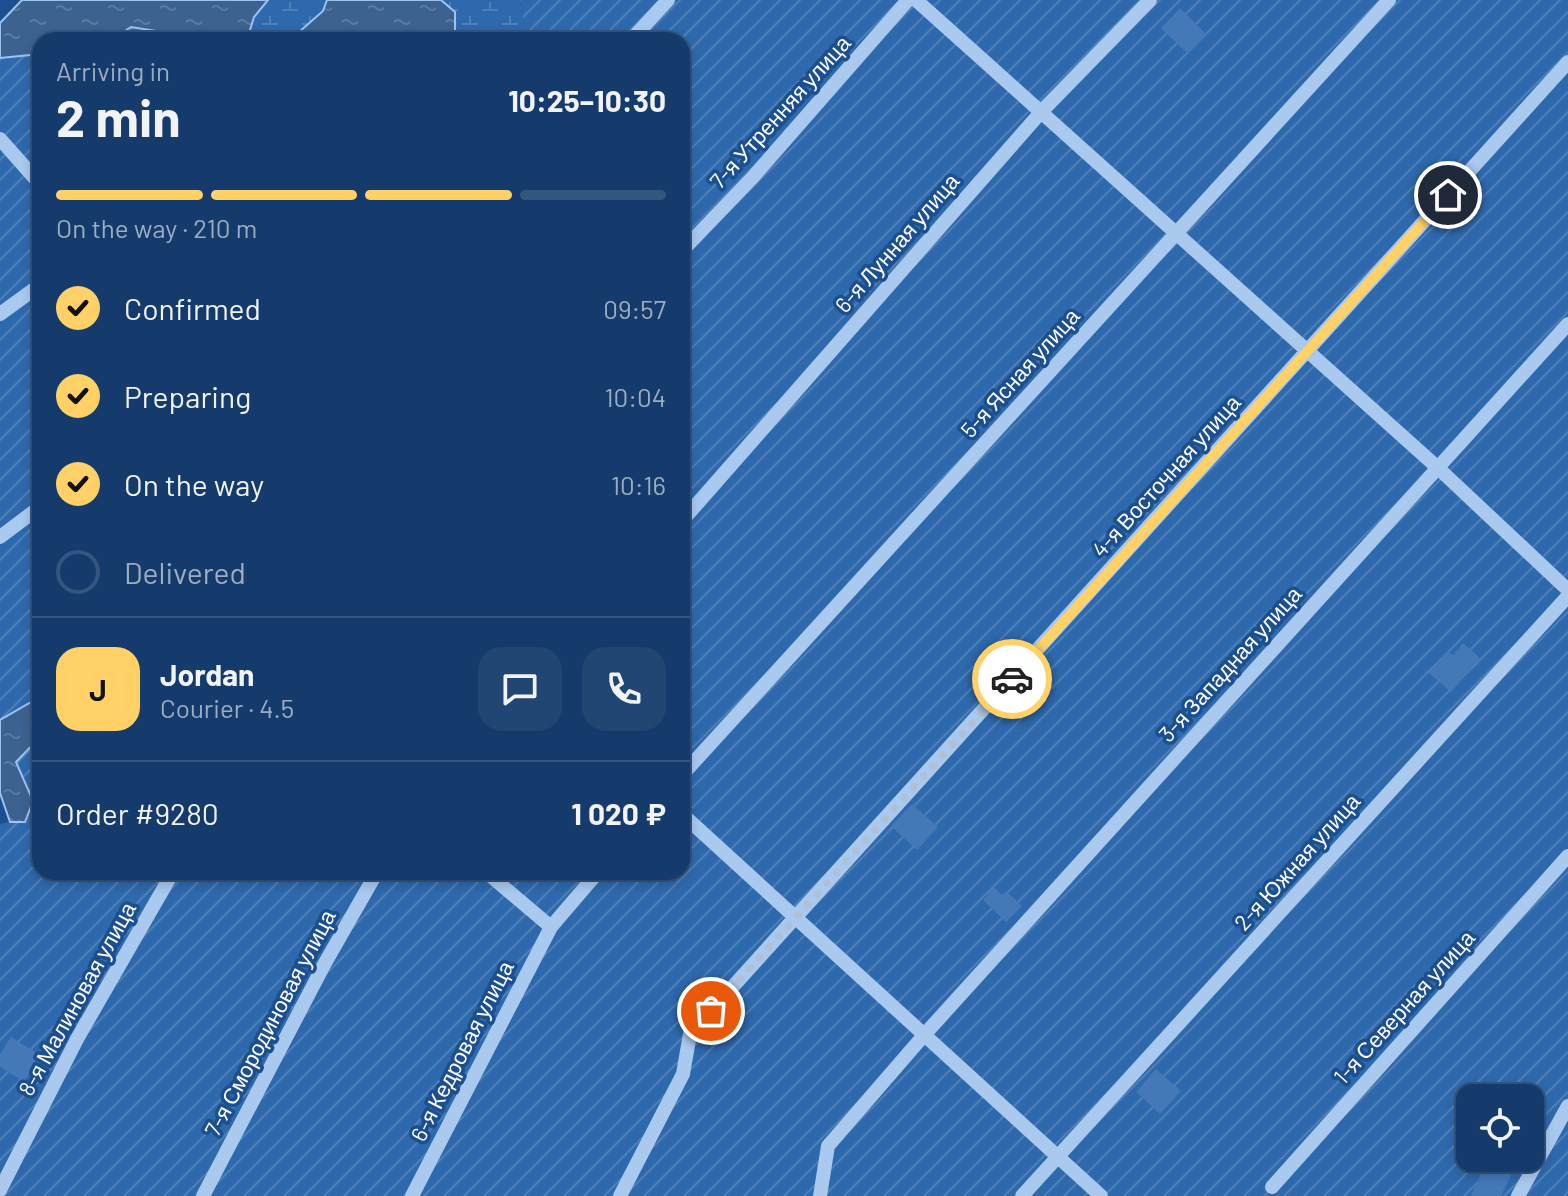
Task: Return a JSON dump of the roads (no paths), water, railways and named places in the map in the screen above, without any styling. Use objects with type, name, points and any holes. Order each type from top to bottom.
[{"type":"street","points":[[638,32],[668,0]]},
{"type":"street","name":"7-я Утренняя улица","points":[[690,243],[753,177],[908,0]]},
{"type":"street","points":[[916,0],[1438,468],[1568,593]]},
{"type":"street","name":"6-я Лунная улица","points":[[690,512],[1042,111],[1150,0]]},
{"type":"street","name":"5-я Ясная улица","points":[[690,766],[1389,0]]},
{"type":"street","name":"4-я Восточная улица","points":[[620,1196],[683,1074],[690,1034],[1568,62]]},
{"type":"street","points":[[0,139],[32,175]]},
{"type":"street","points":[[0,314],[32,291]]},
{"type":"street","name":"3-я Западная улица","points":[[820,1196],[828,1146],[925,1034],[1568,324]]},
{"type":"street","points":[[0,537],[32,513]]},
{"type":"street","name":"2-я Южная улица","points":[[1022,1196],[1568,593]]},
{"type":"street","points":[[690,822],[1101,1196]]},
{"type":"street","name":"1-я Северная улица","points":[[1272,1187],[1568,856]]},
{"type":"street","name":"8-я Малиновая улица","points":[[0,1190],[77,1039],[168,880]]},
{"type":"street","name":"7-я Смородиновая улица","points":[[203,1196],[325,963],[372,880]]},
{"type":"street","points":[[495,880],[551,927]]},
{"type":"street","name":"6-я Кедровая улица","points":[[412,1196],[551,927],[591,880]]},
{"type":"street","points":[[1518,1196],[1568,1106]]},
{"type":"water","points":[[22,0],[268,0],[254,17],[249,32],[163,32],[131,27],[123,32],[32,32],[32,55],[0,58],[0,23]]},
{"type":"water","points":[[327,0],[441,0],[455,12],[455,32],[299,32],[323,11]]},
{"type":"water","points":[[32,702],[32,745],[16,762],[32,799],[25,822],[10,822],[0,793],[0,720]]}]
